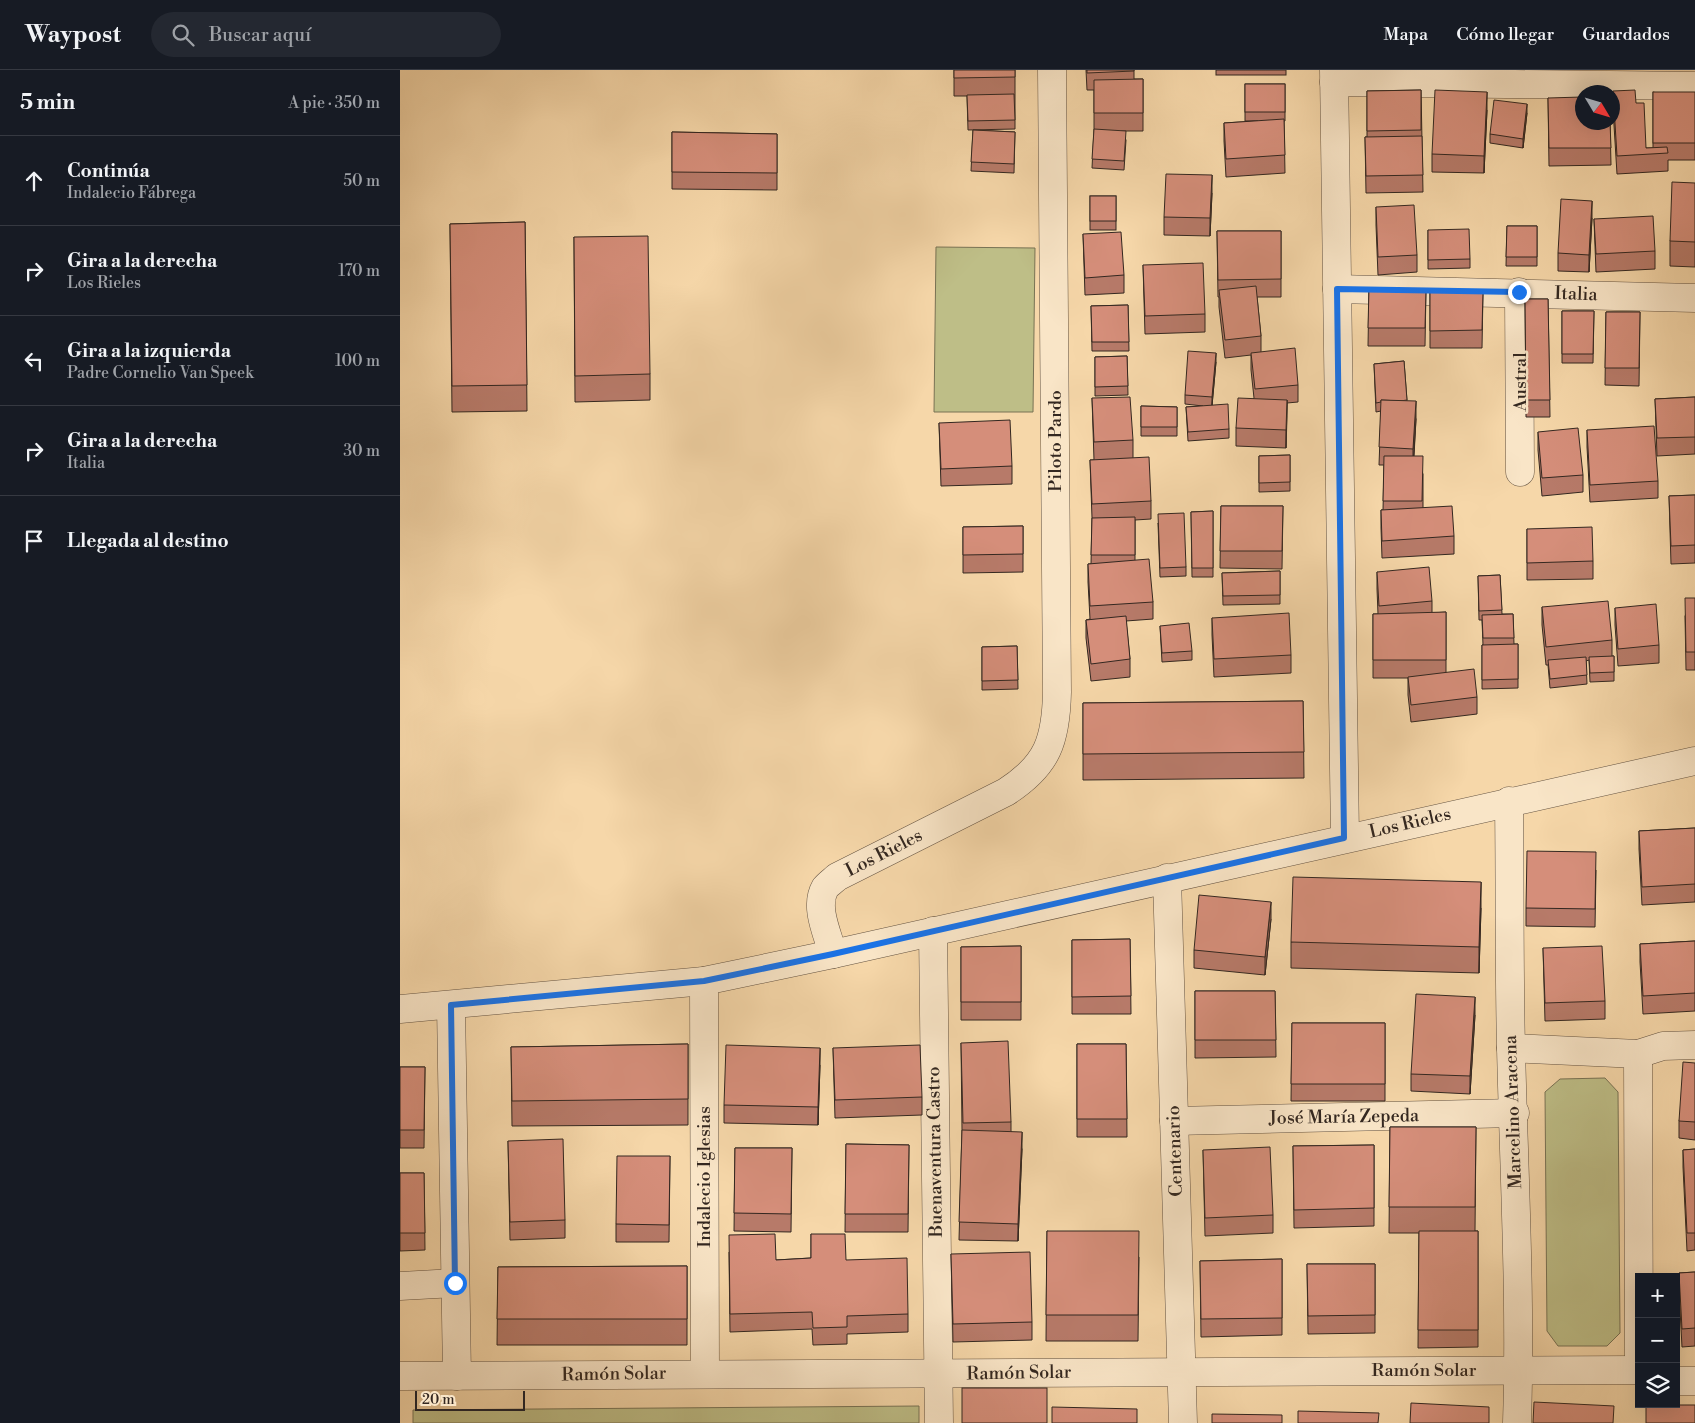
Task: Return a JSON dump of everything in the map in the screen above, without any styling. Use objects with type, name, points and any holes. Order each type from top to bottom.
[{"type":"street","name":"Piloto Pardo","points":[[1006,792],[1023,781],[1037,767],[1048,750],[1057,716],[1052,70]]},
{"type":"street","points":[[1344,838],[1334,76],[1695,86]]},
{"type":"street","name":"Italia","points":[[1337,289],[1519,292],[1695,298]]},
{"type":"street","name":"Austral","points":[[1519,292],[1520,472]]},
{"type":"street","name":"Los Rieles","points":[[400,1009],[704,981],[833,954],[1509,801],[1695,761]]},
{"type":"street","name":"Los Rieles","points":[[833,954],[821,914],[825,888],[837,877],[1006,792]]},
{"type":"street","name":"Marcelino Aracena","points":[[1509,801],[1511,1048],[1515,1113],[1519,1369],[1517,1423]]},
{"type":"street","name":"Centenario","points":[[1167,878],[1183,1423]]},
{"type":"street","name":"Buenaventura Castro","points":[[933,931],[939,1423]]},
{"type":"street","name":"Indalecio Iglesias","points":[[704,981],[705,1373]]},
{"type":"street","points":[[451,1005],[457,1376]]},
{"type":"street","points":[[1511,1048],[1638,1054],[1663,1046],[1695,1045]]},
{"type":"street","points":[[1638,1054],[1639,1363]]},
{"type":"street","name":"José María Zepeda","points":[[1174,1121],[1515,1113]]},
{"type":"street","points":[[400,1286],[455,1283]]},
{"type":"street","name":"Ramón Solar","points":[[400,1376],[1519,1369],[1635,1370]]},
{"type":"street","points":[[1680,1381],[1695,1380]]},
{"type":"green space","points":[[936,247],[1035,248],[1033,412],[934,412]]},
{"type":"green space","points":[[1605,1078],[1618,1092],[1620,1333],[1607,1346],[1558,1346],[1547,1331],[1545,1092],[1560,1079]]},
{"type":"green space","points":[[919,1406],[919,1423],[413,1423],[413,1410]]},
{"type":"building","points":[[954,70],[1015,70],[1015,77],[954,78]]},
{"type":"building","points":[[1087,70],[1134,70],[1134,71],[1087,73]]},
{"type":"building","points":[[1143,79],[1143,113],[1094,113],[1094,80]]},
{"type":"building","points":[[1245,84],[1285,84],[1285,112],[1245,112]]},
{"type":"building","points":[[1421,90],[1421,130],[1367,131],[1367,91]]},
{"type":"building","points":[[1435,90],[1487,92],[1484,156],[1432,154]]},
{"type":"building","points":[[1635,90],[1636,103],[1644,103],[1646,148],[1667,147],[1668,153],[1617,156],[1615,130],[1620,130],[1620,91]]},
{"type":"building","points":[[1653,92],[1695,92],[1695,143],[1653,143]]},
{"type":"building","points":[[1014,94],[1015,120],[968,121],[967,95]]},
{"type":"building","points":[[1575,97],[1575,130],[1610,130],[1611,148],[1549,148],[1548,98]]},
{"type":"building","points":[[1494,100],[1527,104],[1523,139],[1490,134]]},
{"type":"building","points":[[1284,119],[1285,155],[1226,159],[1224,123]]},
{"type":"building","points":[[1094,129],[1126,131],[1124,161],[1092,159]]},
{"type":"building","points":[[973,130],[1015,132],[1014,164],[971,162]]},
{"type":"building","points":[[672,132],[777,134],[777,173],[672,172]]},
{"type":"building","points":[[1422,136],[1423,175],[1366,176],[1365,137]]},
{"type":"building","points":[[1166,174],[1212,175],[1210,218],[1164,217]]},
{"type":"building","points":[[1672,182],[1695,183],[1695,242],[1670,241]]},
{"type":"building","points":[[1090,196],[1116,196],[1116,221],[1090,221]]},
{"type":"building","points":[[1561,199],[1592,201],[1589,255],[1558,253]]},
{"type":"building","points":[[1414,205],[1417,255],[1378,257],[1376,207]]},
{"type":"building","points":[[1653,216],[1655,251],[1596,254],[1594,219]]},
{"type":"building","points":[[525,222],[527,385],[452,386],[450,224]]},
{"type":"building","points":[[1507,226],[1537,226],[1537,257],[1506,257]]},
{"type":"building","points":[[1469,229],[1470,259],[1428,260],[1428,230]]},
{"type":"building","points":[[1217,231],[1281,231],[1281,279],[1218,280]]},
{"type":"building","points":[[1121,232],[1124,275],[1085,278],[1083,234]]},
{"type":"building","points":[[648,236],[650,374],[575,376],[574,237]]},
{"type":"building","points":[[1203,263],[1205,314],[1145,316],[1143,265]]},
{"type":"building","points":[[1256,286],[1261,336],[1225,340],[1219,290]]},
{"type":"building","points":[[1369,288],[1426,289],[1425,328],[1368,328]]},
{"type":"building","points":[[1430,292],[1483,292],[1482,330],[1430,331]]},
{"type":"building","points":[[1525,299],[1548,299],[1550,400],[1526,400]]},
{"type":"building","points":[[1128,305],[1129,342],[1092,342],[1091,306]]},
{"type":"building","points":[[1562,311],[1594,311],[1593,354],[1562,354]]},
{"type":"building","points":[[1606,312],[1640,312],[1639,368],[1605,368]]},
{"type":"building","points":[[1295,348],[1298,385],[1255,389],[1251,353]]},
{"type":"building","points":[[1188,351],[1216,353],[1212,397],[1185,395]]},
{"type":"building","points":[[1127,356],[1128,386],[1095,387],[1095,357]]},
{"type":"building","points":[[1404,361],[1407,400],[1381,400],[1381,402],[1376,403],[1374,364]]},
{"type":"building","points":[[1130,397],[1133,440],[1094,442],[1092,398]]},
{"type":"building","points":[[1695,397],[1695,437],[1657,438],[1655,399]]},
{"type":"building","points":[[1238,398],[1287,400],[1286,430],[1236,428]]},
{"type":"building","points":[[1381,400],[1416,401],[1413,449],[1379,447]]},
{"type":"building","points":[[1228,404],[1229,429],[1188,432],[1186,407]]},
{"type":"building","points":[[1141,406],[1177,407],[1177,427],[1141,427]]},
{"type":"building","points":[[1010,420],[1012,466],[941,469],[939,423]]},
{"type":"building","points":[[1654,426],[1658,481],[1590,485],[1587,430]]},
{"type":"building","points":[[1578,428],[1583,475],[1542,478],[1538,432]]},
{"type":"building","points":[[1290,455],[1290,482],[1259,483],[1259,456]]},
{"type":"building","points":[[1384,456],[1423,456],[1422,501],[1383,501]]},
{"type":"building","points":[[1149,457],[1151,501],[1092,504],[1090,460]]},
{"type":"building","points":[[1695,495],[1695,545],[1671,546],[1669,496]]},
{"type":"building","points":[[1221,506],[1283,506],[1282,551],[1220,551]]},
{"type":"building","points":[[1452,506],[1454,536],[1382,541],[1381,510]]},
{"type":"building","points":[[1213,511],[1213,568],[1192,568],[1191,512]]},
{"type":"building","points":[[1184,513],[1186,567],[1160,568],[1158,514]]},
{"type":"building","points":[[1135,517],[1135,555],[1091,555],[1092,518]]},
{"type":"building","points":[[1023,526],[1023,554],[963,555],[963,527]]},
{"type":"building","points":[[1592,527],[1593,561],[1527,563],[1527,529]]},
{"type":"building","points":[[1149,559],[1153,602],[1090,606],[1088,564]]},
{"type":"building","points":[[1429,567],[1432,601],[1379,606],[1377,572]]},
{"type":"building","points":[[1280,571],[1280,595],[1223,596],[1222,573]]},
{"type":"building","points":[[1500,575],[1502,610],[1479,611],[1478,576]]},
{"type":"building","points":[[1685,598],[1695,598],[1695,652],[1686,652]]},
{"type":"building","points":[[1608,601],[1612,640],[1546,647],[1542,607]]},
{"type":"building","points":[[1656,604],[1659,645],[1618,649],[1615,608]]},
{"type":"building","points":[[1446,612],[1446,660],[1373,660],[1373,614]]},
{"type":"building","points":[[1289,613],[1291,655],[1214,659],[1212,618]]},
{"type":"building","points":[[1513,614],[1514,638],[1483,638],[1482,615]]},
{"type":"building","points":[[1126,616],[1130,659],[1091,664],[1086,620]]},
{"type":"building","points":[[1189,623],[1192,651],[1162,653],[1160,626]]},
{"type":"building","points":[[1518,644],[1518,679],[1482,680],[1482,645]]},
{"type":"building","points":[[1017,646],[1018,680],[982,681],[982,647]]},
{"type":"building","points":[[1614,656],[1614,672],[1590,673],[1589,657]]},
{"type":"building","points":[[1586,657],[1587,675],[1550,679],[1548,660]]},
{"type":"building","points":[[1474,669],[1477,697],[1411,705],[1408,677]]},
{"type":"building","points":[[1303,701],[1304,752],[1083,754],[1083,703]]},
{"type":"building","points":[[1695,828],[1695,884],[1642,887],[1639,831]]},
{"type":"building","points":[[1527,851],[1596,852],[1595,909],[1526,908]]},
{"type":"building","points":[[1293,877],[1481,882],[1479,947],[1291,942]]},
{"type":"building","points":[[1199,895],[1271,902],[1265,957],[1194,950]]},
{"type":"building","points":[[1130,939],[1131,996],[1072,997],[1072,940]]},
{"type":"building","points":[[1695,941],[1695,993],[1643,996],[1640,944]]},
{"type":"building","points":[[1021,946],[1021,1002],[961,1002],[961,947]]},
{"type":"building","points":[[1602,946],[1605,1001],[1545,1003],[1543,948]]},
{"type":"building","points":[[1195,991],[1275,991],[1276,1040],[1195,1040]]},
{"type":"building","points":[[1416,994],[1475,997],[1470,1076],[1411,1074]]},
{"type":"building","points":[[1292,1023],[1385,1023],[1385,1084],[1291,1084]]},
{"type":"building","points":[[1008,1041],[1011,1122],[963,1123],[961,1043]]},
{"type":"building","points":[[688,1044],[688,1099],[512,1101],[511,1047]]},
{"type":"building","points":[[1077,1044],[1126,1044],[1127,1119],[1077,1119]]},
{"type":"building","points":[[726,1045],[820,1048],[818,1107],[724,1105]]},
{"type":"building","points":[[920,1045],[922,1097],[835,1100],[833,1048]]},
{"type":"building","points":[[1683,1062],[1695,1063],[1695,1122],[1679,1121]]},
{"type":"building","points":[[400,1067],[425,1067],[424,1130],[400,1130]]},
{"type":"building","points":[[1390,1127],[1476,1127],[1475,1207],[1389,1207]]},
{"type":"building","points":[[962,1130],[1022,1132],[1018,1224],[959,1222]]},
{"type":"building","points":[[563,1139],[565,1220],[510,1222],[508,1141]]},
{"type":"building","points":[[846,1144],[909,1145],[908,1214],[845,1214]]},
{"type":"building","points":[[1374,1145],[1374,1208],[1294,1210],[1293,1146]]},
{"type":"building","points":[[1270,1147],[1273,1215],[1205,1218],[1203,1150]]},
{"type":"building","points":[[735,1148],[792,1148],[791,1214],[734,1213]]},
{"type":"building","points":[[1695,1149],[1695,1233],[1687,1233],[1683,1150]]},
{"type":"building","points":[[617,1156],[670,1156],[669,1225],[616,1224]]},
{"type":"building","points":[[400,1173],[424,1173],[425,1233],[400,1233]]},
{"type":"building","points":[[1047,1231],[1139,1231],[1138,1315],[1046,1315]]},
{"type":"building","points":[[1419,1231],[1478,1231],[1478,1330],[1418,1330]]},
{"type":"building","points":[[775,1234],[776,1260],[811,1258],[811,1234],[845,1234],[846,1260],[907,1258],[908,1314],[847,1316],[847,1327],[813,1328],[812,1312],[730,1314],[729,1235]]},
{"type":"building","points":[[1030,1252],[1032,1322],[953,1324],[951,1254]]},
{"type":"building","points":[[1282,1259],[1282,1318],[1201,1319],[1200,1261]]},
{"type":"building","points":[[1307,1264],[1375,1264],[1375,1315],[1308,1316]]},
{"type":"building","points":[[687,1266],[687,1319],[497,1319],[498,1267]]},
{"type":"building","points":[[1695,1272],[1695,1328],[1682,1329],[1679,1273]]},
{"type":"building","points":[[962,1388],[1047,1388],[1047,1423],[962,1423]]},
{"type":"building","points":[[1534,1402],[1614,1406],[1613,1423],[1533,1423]]},
{"type":"building","points":[[1411,1403],[1489,1407],[1489,1423],[1410,1423]]},
{"type":"building","points":[[1680,1405],[1695,1405],[1695,1423],[1646,1423],[1646,1408],[1680,1408]]},
{"type":"building","points":[[1052,1407],[1137,1409],[1137,1423],[1052,1423]]},
{"type":"building","points":[[1298,1411],[1379,1413],[1378,1423],[1298,1423]]},
{"type":"building","points":[[1212,1414],[1282,1415],[1282,1423],[1212,1423]]},
{"type":"route","points":[[455,1283],[451,1005],[704,981],[833,954],[1344,838],[1337,289],[1519,292]]}]
